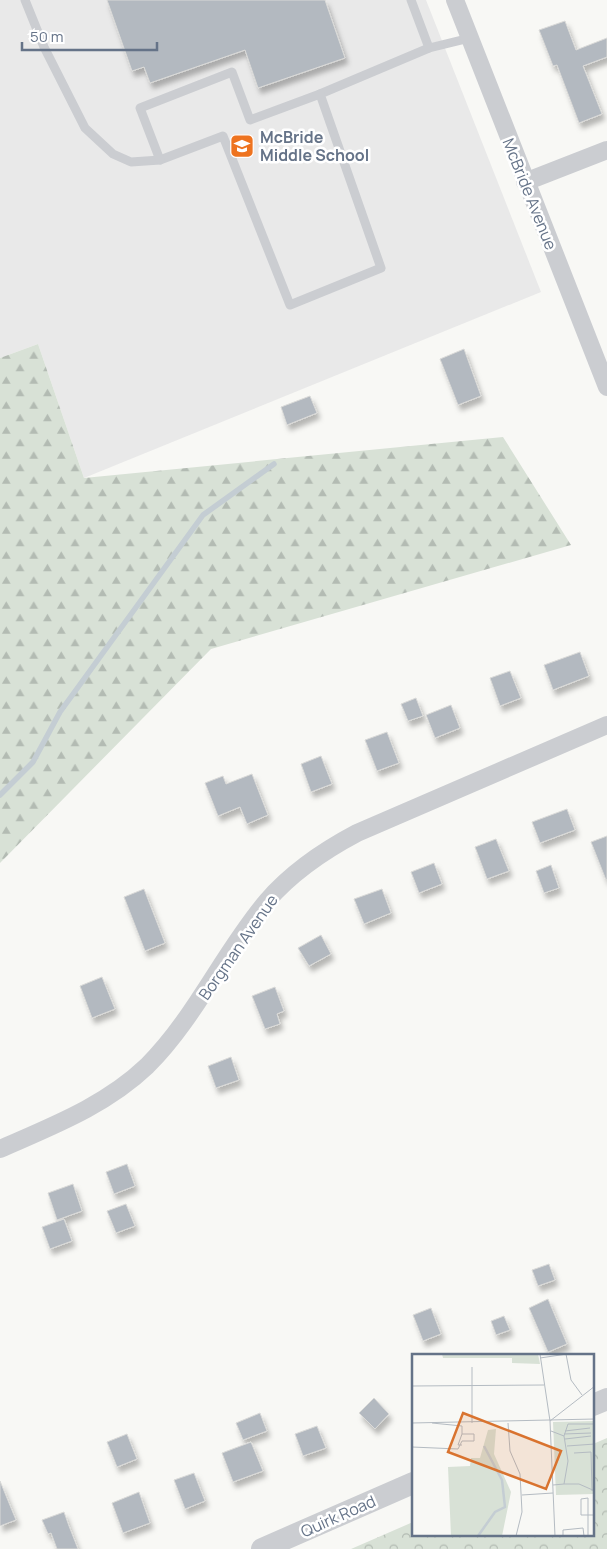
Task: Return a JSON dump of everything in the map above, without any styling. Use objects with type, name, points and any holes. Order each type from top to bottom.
[{"type":"street","name":"McBride Avenue","points":[[455,0],[607,387]]},
{"type":"street","points":[[525,182],[607,150]]},
{"type":"street","name":"Borgman Avenue","points":[[0,1149],[79,1114],[131,1080],[177,1033],[267,902],[299,870],[330,848],[357,833],[607,725]]},
{"type":"street","points":[[594,1404],[607,1399]]},
{"type":"street","name":"Quirk Road","points":[[262,1549],[412,1483]]},
{"type":"lane","points":[[25,0],[44,47],[85,128],[112,154],[131,162],[160,160],[223,136],[290,304],[381,268],[320,94]]},
{"type":"lane","points":[[411,0],[429,48]]},
{"type":"lane","points":[[160,160],[140,108],[232,72],[250,120],[320,94],[429,48],[470,38]]},
{"type":"shaded area","name":"McBride Middle School","points":[[0,0],[426,0],[541,292],[84,478],[38,344],[0,358]]},
{"type":"green space","points":[[38,344],[84,478],[503,437],[571,545],[211,649],[0,863],[0,358]]},
{"type":"green space","points":[[607,1438],[607,1549],[351,1549],[412,1522],[412,1536],[594,1536],[594,1444]]},
{"type":"building","points":[[107,0],[325,0],[345,58],[258,88],[245,50],[150,83],[144,67],[132,71]]},
{"type":"building","points":[[565,21],[576,50],[607,38],[607,57],[583,66],[602,114],[579,123],[557,65],[553,66],[539,30]]},
{"type":"building","points":[[464,349],[481,396],[458,405],[440,359]]},
{"type":"building","points":[[310,396],[317,413],[287,425],[281,407]]},
{"type":"building","points":[[580,652],[589,676],[553,690],[544,665]]},
{"type":"building","points":[[510,671],[521,698],[500,706],[490,678]]},
{"type":"building","points":[[416,698],[423,716],[408,721],[401,704]]},
{"type":"building","points":[[451,705],[460,728],[435,738],[426,715]]},
{"type":"building","points":[[387,732],[399,763],[377,771],[365,740]]},
{"type":"building","points":[[321,756],[332,784],[311,792],[301,764]]},
{"type":"building","points":[[252,774],[268,815],[247,824],[240,807],[218,816],[205,783],[223,776],[226,784]]},
{"type":"building","points":[[567,809],[575,830],[540,843],[532,822]]},
{"type":"building","points":[[607,836],[607,879],[606,880],[591,842]]},
{"type":"building","points":[[496,839],[509,871],[487,879],[475,847]]},
{"type":"building","points":[[434,863],[442,884],[419,893],[411,872]]},
{"type":"building","points":[[551,865],[559,888],[544,893],[536,871]]},
{"type":"building","points":[[144,889],[165,943],[145,951],[124,897]]},
{"type":"building","points":[[382,889],[391,913],[364,924],[354,899]]},
{"type":"building","points":[[321,935],[331,954],[309,966],[298,948]]},
{"type":"building","points":[[102,977],[115,1009],[92,1018],[80,986]]},
{"type":"building","points":[[275,987],[284,1011],[277,1014],[280,1024],[265,1029],[252,996]]},
{"type":"building","points":[[231,1057],[239,1080],[216,1088],[208,1066]]},
{"type":"building","points":[[127,1164],[135,1186],[114,1194],[106,1172]]},
{"type":"building","points":[[73,1184],[82,1211],[57,1220],[48,1193]]},
{"type":"building","points":[[126,1204],[135,1226],[116,1233],[107,1211]]},
{"type":"building","points":[[64,1219],[72,1241],[50,1249],[42,1227]]},
{"type":"building","points":[[549,1264],[555,1280],[538,1286],[532,1270]]},
{"type":"building","points":[[548,1299],[567,1344],[548,1352],[529,1308]]},
{"type":"building","points":[[431,1308],[441,1334],[423,1341],[413,1315]]},
{"type":"building","points":[[504,1316],[510,1330],[496,1335],[491,1321]]},
{"type":"building","points":[[374,1398],[389,1414],[375,1429],[359,1413]]},
{"type":"building","points":[[260,1413],[267,1431],[243,1440],[236,1423]]},
{"type":"building","points":[[317,1426],[326,1448],[303,1456],[295,1434]]},
{"type":"building","points":[[127,1434],[137,1459],[117,1467],[107,1442]]},
{"type":"building","points":[[251,1442],[263,1471],[233,1482],[222,1453]]},
{"type":"building","points":[[194,1473],[205,1501],[185,1509],[174,1480]]},
{"type":"building","points":[[0,1481],[16,1520],[0,1526]]},
{"type":"building","points":[[139,1492],[150,1523],[123,1533],[112,1503]]},
{"type":"building","points":[[64,1512],[78,1549],[57,1549],[51,1533],[48,1534],[42,1520]]},
{"type":"waterway","points":[[0,795],[33,762],[60,712],[203,515],[274,464]]},
{"type":"place","name":"McBride Middle School","points":[[242,146]]}]
